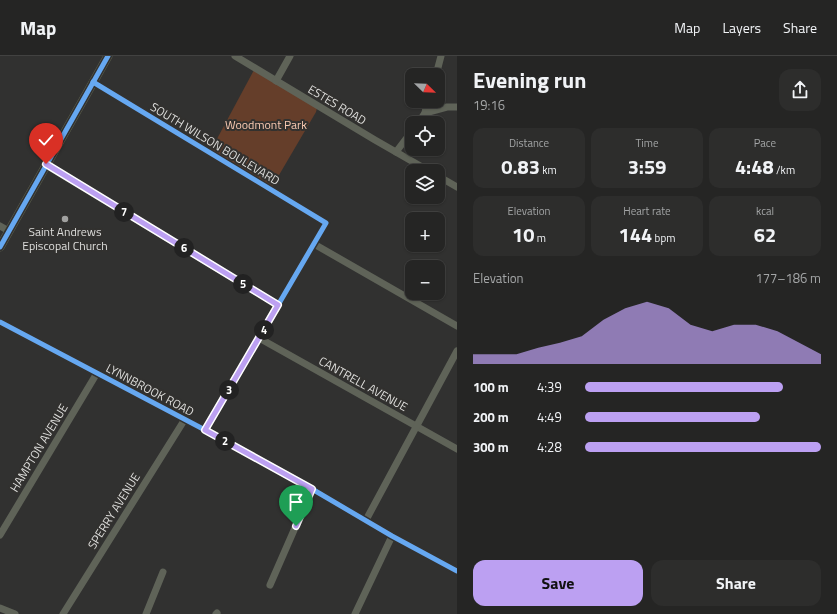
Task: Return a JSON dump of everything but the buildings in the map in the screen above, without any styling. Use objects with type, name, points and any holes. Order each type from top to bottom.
[{"type":"main road","points":[[0,247],[108,56]]},
{"type":"street","name":"ESTES ROAD","points":[[235,56],[417,164]]},
{"type":"street","points":[[276,81],[290,56]]},
{"type":"street","points":[[438,68],[442,56]]},
{"type":"street","name":"SOUTH WILSON BOULEVARD","points":[[93,82],[326,223],[314,244]]},
{"type":"street","points":[[426,108],[425,114],[447,106],[457,107]]},
{"type":"street","points":[[396,152],[405,140]]},
{"type":"street","points":[[46,164],[278,305]]},
{"type":"street","points":[[445,180],[457,187]]},
{"type":"street","points":[[0,226],[9,231]]},
{"type":"street","points":[[205,430],[314,244],[457,326]]},
{"type":"street","name":"LYNNBROOK ROAD","points":[[0,322],[185,419],[457,571]]},
{"type":"street","name":"CANTRELL AVENUE","points":[[259,338],[457,449]]},
{"type":"street","points":[[366,520],[457,351]]},
{"type":"street","name":"HAMPTON AVENUE","points":[[0,535],[97,373]]},
{"type":"street","name":"SPERRY AVENUE","points":[[63,614],[185,419]]},
{"type":"street","points":[[270,585],[312,489]]},
{"type":"street","points":[[355,614],[392,536]]},
{"type":"street","points":[[146,614],[163,572]]},
{"type":"street","points":[[0,608],[15,614]]},
{"type":"green space","name":"Woodmont Park","points":[[254,70],[317,108],[272,187],[211,150]]},
{"type":"cycle path","points":[[0,247],[108,56]]},
{"type":"cycle path","points":[[93,82],[326,223],[205,430]]},
{"type":"cycle path","points":[[0,322],[205,430],[457,571]]},
{"type":"place","name":"Saint Andrews Episcopal Church","points":[[65,219]]},
{"type":"route","points":[[46,164],[278,305],[205,430],[312,489],[296,526]]}]
